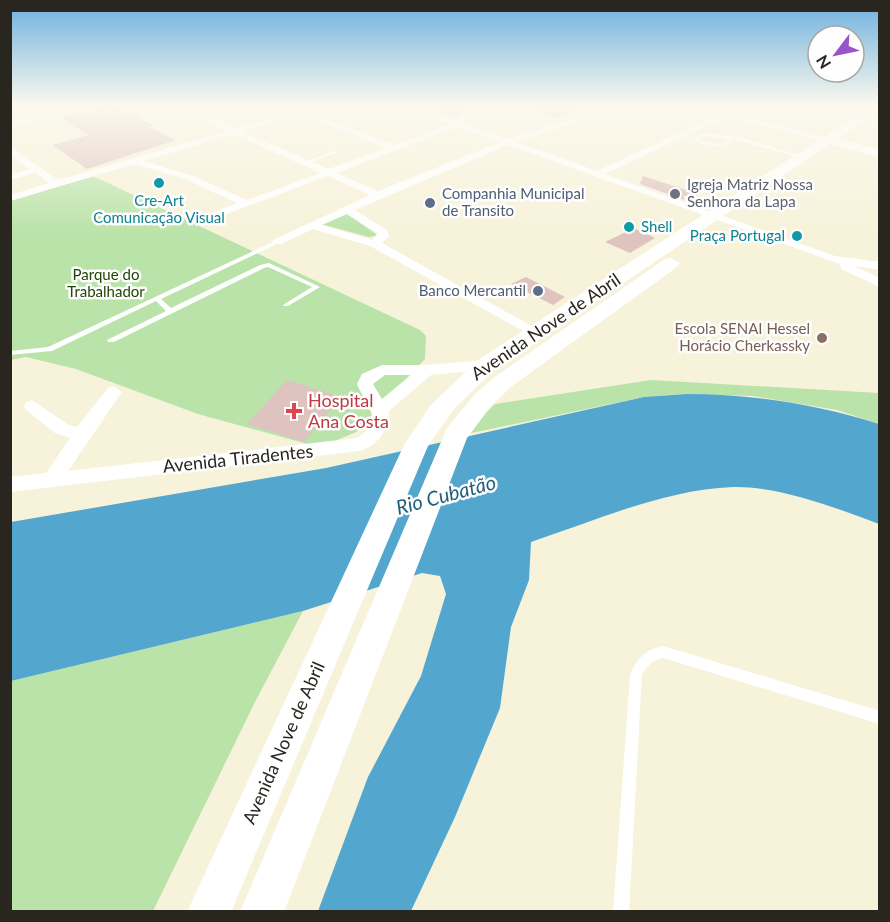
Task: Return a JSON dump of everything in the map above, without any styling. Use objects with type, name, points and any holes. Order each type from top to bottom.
[{"type":"main road","name":"Avenida Nove de Abril","points":[[209,912],[416,445],[429,423],[466,381],[486,365],[801,157],[824,147]]},
{"type":"main road","name":"Avenida Nove de Abril","points":[[262,912],[448,451],[466,420],[504,381],[539,354],[730,222],[829,147]]},
{"type":"main road","points":[[856,147],[879,153]]},
{"type":"main road","points":[[534,333],[543,341],[539,354]]},
{"type":"street","points":[[10,198],[136,161],[169,159],[196,147]]},
{"type":"street","points":[[269,147],[378,195]]},
{"type":"street","points":[[216,215],[393,147]]},
{"type":"street","points":[[277,242],[347,208],[496,147]]},
{"type":"street","points":[[522,147],[833,259],[879,282]]},
{"type":"street","points":[[597,174],[655,147]]},
{"type":"street","points":[[10,150],[57,184]]},
{"type":"street","points":[[169,159],[186,169],[190,177]]},
{"type":"street","points":[[136,161],[171,174],[190,177],[244,203]]},
{"type":"street","points":[[10,177],[37,170]]},
{"type":"street","points":[[347,208],[382,232],[383,236],[374,244]]},
{"type":"street","points":[[314,226],[374,244],[534,333]]},
{"type":"street","points":[[833,259],[879,268],[877,276],[879,282]]},
{"type":"street","points":[[427,370],[381,409],[366,390],[368,378],[382,370],[427,370],[486,365]]},
{"type":"street","points":[[444,368],[466,381]]},
{"type":"street","points":[[52,480],[81,435],[114,392]]},
{"type":"street","points":[[32,406],[61,429],[81,435]]},
{"type":"street","name":"Avenida Tiradentes","points":[[10,485],[353,446],[372,437],[380,427],[381,409]]},
{"type":"lane","points":[[763,147],[801,157]]},
{"type":"lane","points":[[304,163],[336,152]]},
{"type":"lane","points":[[10,353],[49,349],[277,242]]},
{"type":"lane","points":[[111,340],[262,266],[269,265],[317,287],[286,305]]},
{"type":"lane","points":[[156,298],[170,311]]},
{"type":"lane","points":[[621,912],[636,675],[641,662],[646,658],[663,652],[879,718]]},
{"type":"green space","name":"Parque do Trabalhador","points":[[93,176],[420,330],[426,336],[425,359],[356,432],[330,443],[311,445],[198,414],[76,369],[26,357],[11,360],[11,201]]},
{"type":"green space","points":[[344,212],[376,234],[375,236],[369,237],[321,224]]},
{"type":"green space","points":[[651,380],[879,393],[879,424],[837,410],[753,396],[687,394],[644,397],[462,435],[495,404]]},
{"type":"green space","points":[[303,611],[256,700],[153,911],[11,912],[11,681]]},
{"type":"water","name":"Rio Cubatão","points":[[687,394],[760,398],[832,411],[879,424],[879,524],[789,494],[733,487],[681,494],[630,507],[531,542],[529,580],[511,627],[500,708],[455,817],[411,911],[318,911],[368,777],[421,676],[446,594],[440,576],[422,573],[303,611],[11,681],[11,522],[326,468],[644,397]]},
{"type":"building","points":[[55,147],[154,147],[87,169]]},
{"type":"building","points":[[643,176],[698,194],[697,196],[683,196],[685,200],[640,184]]},
{"type":"building","name":"Shell","points":[[634,228],[655,238],[630,253],[605,242]]},
{"type":"building","name":"Banco Mercantil","points":[[526,277],[565,297],[553,305],[511,284]]},
{"type":"building","name":"Hospital Ana Costa","points":[[287,380],[341,397],[304,442],[247,424]]},
{"type":"place","name":"Cre-Art Comunicação Visual","points":[[159,183]]},
{"type":"place","name":"Igreja Matriz Nossa Senhora da Lapa","points":[[675,194]]},
{"type":"place","name":"Companhia Municipal de Transito","points":[[430,203]]},
{"type":"place","name":"Shell","points":[[629,227]]},
{"type":"place","name":"Praça Portugal","points":[[797,236]]},
{"type":"place","name":"Banco Mercantil","points":[[538,291]]},
{"type":"place","name":"Escola SENAI Hessel Horácio Cherkassky","points":[[822,338]]},
{"type":"place","name":"Hospital Ana Costa","points":[[294,411]]}]
